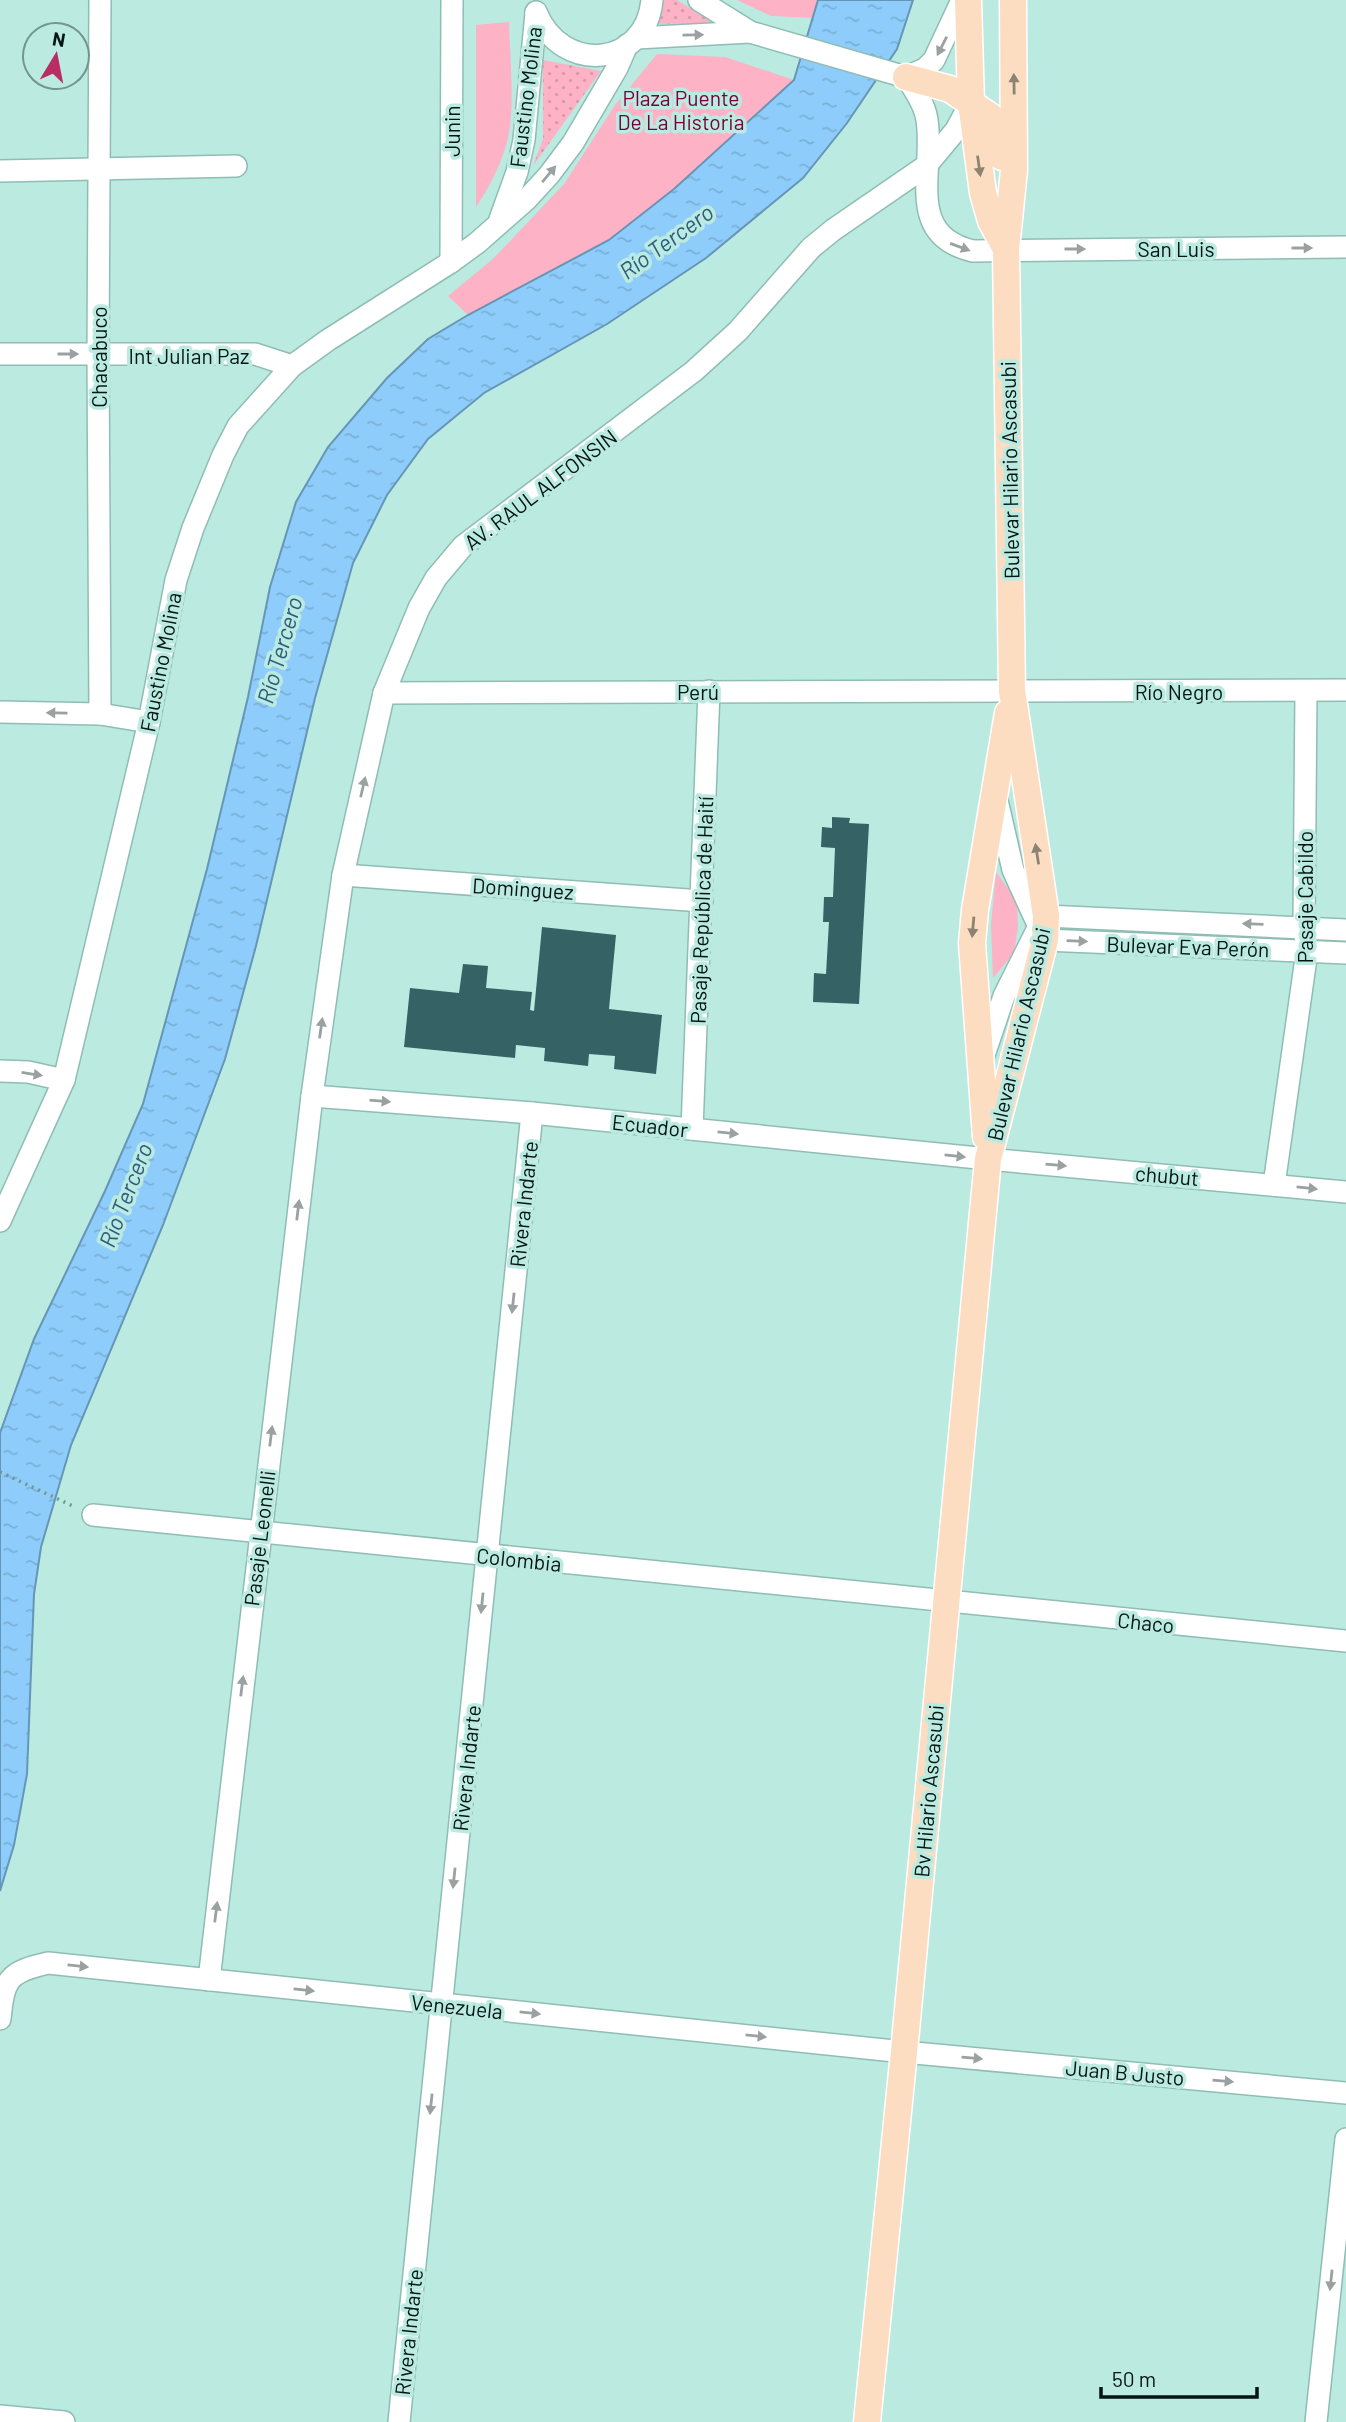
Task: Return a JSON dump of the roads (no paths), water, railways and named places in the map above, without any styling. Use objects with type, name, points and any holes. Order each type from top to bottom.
[{"type":"main road","name":"Bulevar Hilario Ascasubi","points":[[968,0],[971,102],[983,193],[991,221],[1006,250]]},
{"type":"main road","name":"Bulevar Hilario Ascasubi","points":[[988,1159],[1043,927],[1012,691],[1006,250],[1013,199],[1015,142],[1013,0]]},
{"type":"main road","points":[[906,77],[950,89],[990,116],[998,125],[1003,174],[1013,199]]},
{"type":"main road","name":"Bulevar Hilario Ascasubi","points":[[988,1159],[972,943],[975,910],[1012,691]]},
{"type":"main road","name":"Bv Hilario Ascasubi","points":[[867,2422],[988,1159]]},
{"type":"street","name":"Chacabuco","points":[[100,0],[100,714]]},
{"type":"street","name":"Junin","points":[[451,262],[452,0]]},
{"type":"street","name":"Faustino Molina","points":[[0,1221],[64,1080],[149,722],[176,579],[198,516],[238,426],[292,366],[451,262],[527,199],[573,143],[631,42],[647,22],[652,0]]},
{"type":"street","points":[[699,0],[750,32],[906,77],[925,69],[934,61],[962,0]]},
{"type":"street","name":"Faustino Molina","points":[[499,221],[517,172],[524,140],[535,6]]},
{"type":"street","name":"Faustino Molina","points":[[535,6],[542,27],[554,42],[571,52],[590,56],[610,54],[631,42]]},
{"type":"street","points":[[631,42],[750,32]]},
{"type":"street","name":"San Luis","points":[[906,77],[917,93],[927,120],[928,208],[932,223],[941,237],[955,247],[974,251],[1346,247]]},
{"type":"street","name":"AV. RAUL ALFONSIN","points":[[312,1096],[343,875],[384,693],[419,608],[436,578],[463,546],[694,371],[738,331],[811,248],[832,230],[926,166],[956,130],[971,102]]},
{"type":"street","points":[[0,171],[236,166]]},
{"type":"street","name":"Int Julian Paz","points":[[0,354],[255,354],[292,366]]},
{"type":"street","name":"Río Negro","points":[[1012,691],[1346,690]]},
{"type":"street","name":"Pasaje República de Haití","points":[[692,1129],[709,691]]},
{"type":"street","name":"Perú","points":[[384,693],[1012,691]]},
{"type":"street","name":"Pasaje Cabildo","points":[[1274,1185],[1307,951],[1304,926],[1306,691]]},
{"type":"street","points":[[0,712],[100,714],[149,722]]},
{"type":"street","points":[[981,1063],[1004,996],[1043,927],[1013,870],[995,790]]},
{"type":"street","name":"Dominguez","points":[[343,875],[702,901]]},
{"type":"street","name":"Bulevar Eva Perón","points":[[1043,927],[1304,926],[1346,930]]},
{"type":"street","name":"Bulevar Eva Perón","points":[[1043,927],[1346,953]]},
{"type":"street","points":[[0,1071],[28,1072],[64,1080]]},
{"type":"street","name":"Ecuador","points":[[312,1096],[532,1113],[988,1159]]},
{"type":"street","name":"Pasaje Leonelli","points":[[209,1980],[312,1096]]},
{"type":"street","name":"Rivera Indarte","points":[[399,2422],[532,1113]]},
{"type":"street","name":"chubut","points":[[988,1159],[1346,1192]]},
{"type":"street","name":"Colombia","points":[[93,1515],[946,1602]]},
{"type":"street","name":"Chaco","points":[[946,1602],[1346,1641]]},
{"type":"street","name":"Venezuela","points":[[0,2019],[2,1998],[12,1975],[24,1968],[48,1963],[904,2052]]},
{"type":"street","name":"Juan B Justo","points":[[904,2052],[1346,2093]]},
{"type":"street","points":[[1316,2422],[1346,2139]]},
{"type":"street","points":[[0,2416],[64,2422]]},
{"type":"water","name":"Río Tercero","points":[[818,0],[913,0],[897,49],[847,123],[803,178],[706,258],[607,324],[484,393],[428,439],[387,495],[353,563],[315,698],[256,946],[225,1059],[163,1225],[71,1445],[41,1547],[34,1594],[27,1774],[14,1845],[0,1891],[0,1433],[34,1339],[105,1191],[143,1104],[207,869],[248,697],[270,587],[296,502],[328,447],[387,378],[428,339],[609,240],[674,189],[794,80]]},
{"type":"park label","name":"Plaza Puente De La Historia","points":[[681,109]]}]
